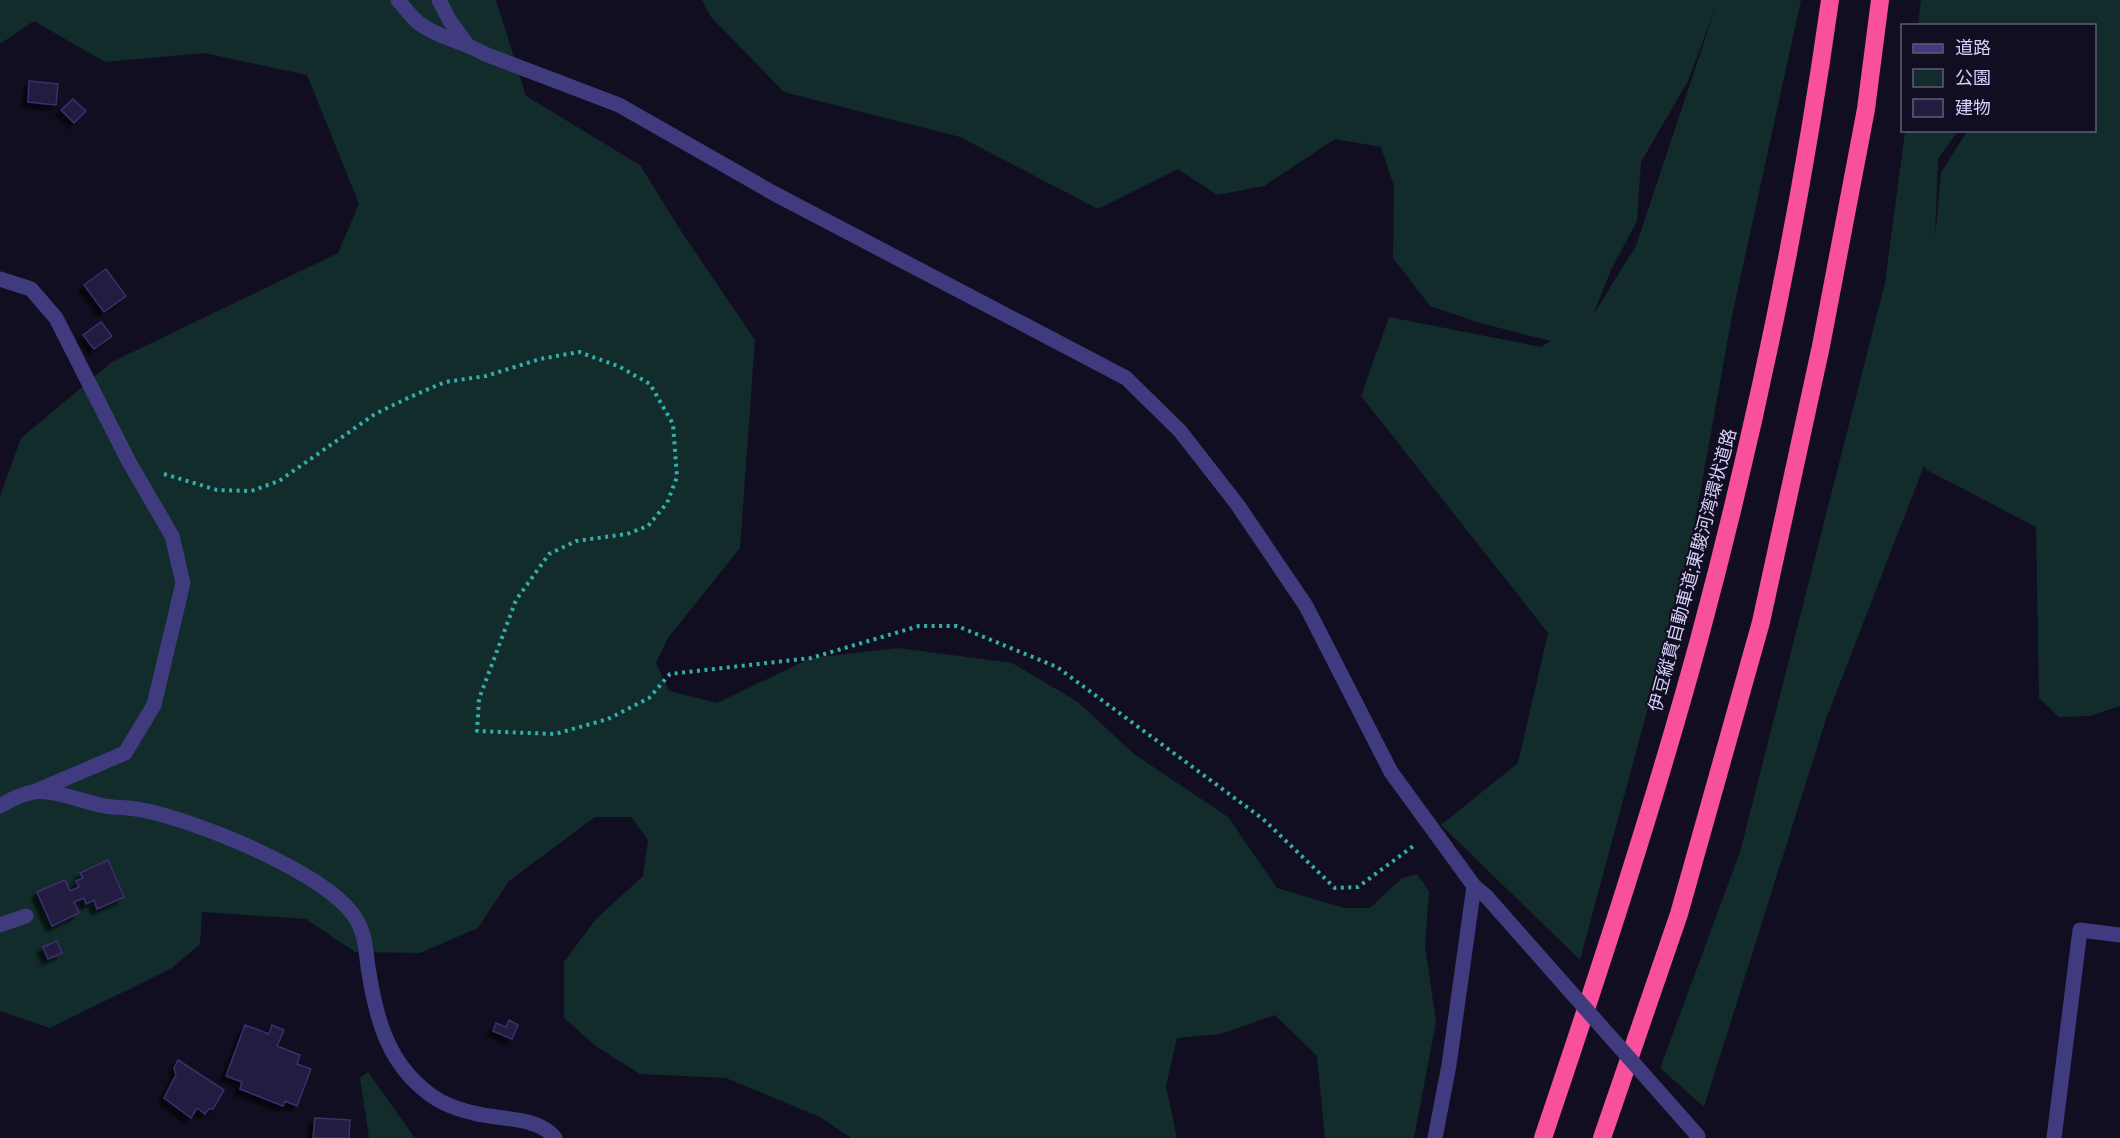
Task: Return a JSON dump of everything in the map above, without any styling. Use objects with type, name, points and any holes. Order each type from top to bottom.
[{"type":"highway","name":"伊豆縦貫自動車道;東駿河湾環状道路","points":[[1543,1138],[1600,971],[1700,636],[1768,356],[1815,111],[1830,0]]},
{"type":"highway","points":[[1602,1138],[1679,914],[1761,622],[1821,346],[1866,109],[1880,0]]},
{"type":"street","points":[[398,0],[420,24],[443,36],[466,43],[485,54],[619,105],[776,194],[1126,378],[1180,431],[1256,532],[1306,606],[1391,772],[1434,831],[1480,891],[1699,1137]]},
{"type":"street","points":[[439,0],[450,21],[466,43]]},
{"type":"street","points":[[0,279],[31,289],[56,318],[129,462],[172,536],[183,583],[154,705],[125,753],[0,806]]},
{"type":"street","points":[[33,792],[46,792],[106,806],[136,809],[212,831],[284,864],[340,898],[356,919],[363,937],[381,1027],[393,1057],[409,1076],[441,1102],[474,1113],[534,1124],[555,1138]]},
{"type":"street","points":[[1435,1138],[1480,891]]},
{"type":"street","points":[[0,925],[26,916]]},
{"type":"street","points":[[2054,1138],[2080,930],[2120,935]]},
{"type":"path","points":[[129,462],[218,490],[251,491],[279,481],[375,414],[445,381],[486,376],[540,359],[579,352],[618,366],[650,384],[673,424],[677,477],[667,503],[648,526],[627,534],[576,541],[549,554],[516,600],[478,699],[477,730],[555,734],[608,719],[649,698],[670,674],[811,658],[919,626],[957,626],[1057,667],[1263,819],[1335,888],[1358,887],[1434,831]]},
{"type":"green space","points":[[0,0],[496,0],[526,96],[640,165],[681,231],[755,340],[740,548],[668,638],[656,663],[669,691],[717,703],[811,658],[898,648],[1012,663],[1078,702],[1134,754],[1228,817],[1277,888],[1344,908],[1370,908],[1402,878],[1417,874],[1429,891],[1425,946],[1436,1022],[1414,1138],[1325,1138],[1317,1056],[1275,1015],[1221,1034],[1177,1038],[1166,1086],[1177,1138],[851,1138],[820,1117],[726,1078],[640,1074],[597,1047],[564,1018],[564,962],[596,919],[643,876],[648,840],[631,817],[595,817],[509,881],[478,928],[420,953],[355,952],[306,919],[202,912],[200,944],[172,968],[50,1028],[0,1011],[0,496],[21,438],[112,362],[338,253],[359,204],[307,75],[204,53],[105,62],[34,21],[0,44]]},
{"type":"green space","points":[[702,0],[1801,0],[1732,316],[1689,555],[1580,960],[1441,825],[1518,763],[1548,633],[1361,396],[1389,317],[1541,347],[1551,341],[1480,323],[1430,306],[1393,258],[1394,186],[1381,147],[1335,139],[1264,186],[1217,195],[1178,169],[1098,209],[960,137],[784,92],[711,17]],"holes":[[[1717,3],[1636,246],[1593,315],[1611,270],[1637,221],[1641,162],[1688,81]]]},
{"type":"green space","points":[[1921,0],[2120,0],[2120,706],[2090,716],[2059,717],[2039,698],[2036,527],[1927,470],[1924,466],[1826,719],[1704,1107],[1660,1068],[1740,852],[1885,283],[1905,132],[1957,132],[1938,159],[1935,238],[1941,173],[1966,132],[2096,132],[2096,24],[1918,24]]},
{"type":"green space","points":[[368,1072],[414,1137],[419,1138],[369,1138],[360,1078]]},
{"type":"building","points":[[29,81],[58,84],[56,105],[28,102]]},
{"type":"building","points":[[73,99],[86,111],[74,123],[61,110]]},
{"type":"building","points":[[106,269],[126,296],[104,312],[84,285]]},
{"type":"building","points":[[101,322],[112,336],[94,349],[83,335]]},
{"type":"building","points":[[108,860],[124,897],[97,909],[94,900],[86,904],[84,898],[74,902],[79,913],[52,926],[37,892],[65,880],[70,891],[79,887],[76,881],[83,878],[80,873]]},
{"type":"building","points":[[57,941],[62,953],[48,959],[43,947]]},
{"type":"building","points":[[509,1020],[518,1025],[512,1039],[493,1031],[496,1023],[506,1027]]},
{"type":"building","points":[[245,1025],[269,1034],[272,1025],[284,1030],[277,1046],[300,1055],[297,1064],[311,1069],[297,1106],[285,1101],[283,1106],[240,1089],[242,1082],[226,1076]]},
{"type":"building","points":[[178,1060],[224,1090],[213,1109],[209,1109],[205,1114],[197,1108],[191,1118],[164,1098],[176,1075],[174,1068]]},
{"type":"building","points":[[315,1118],[350,1120],[349,1138],[313,1138]]}]
